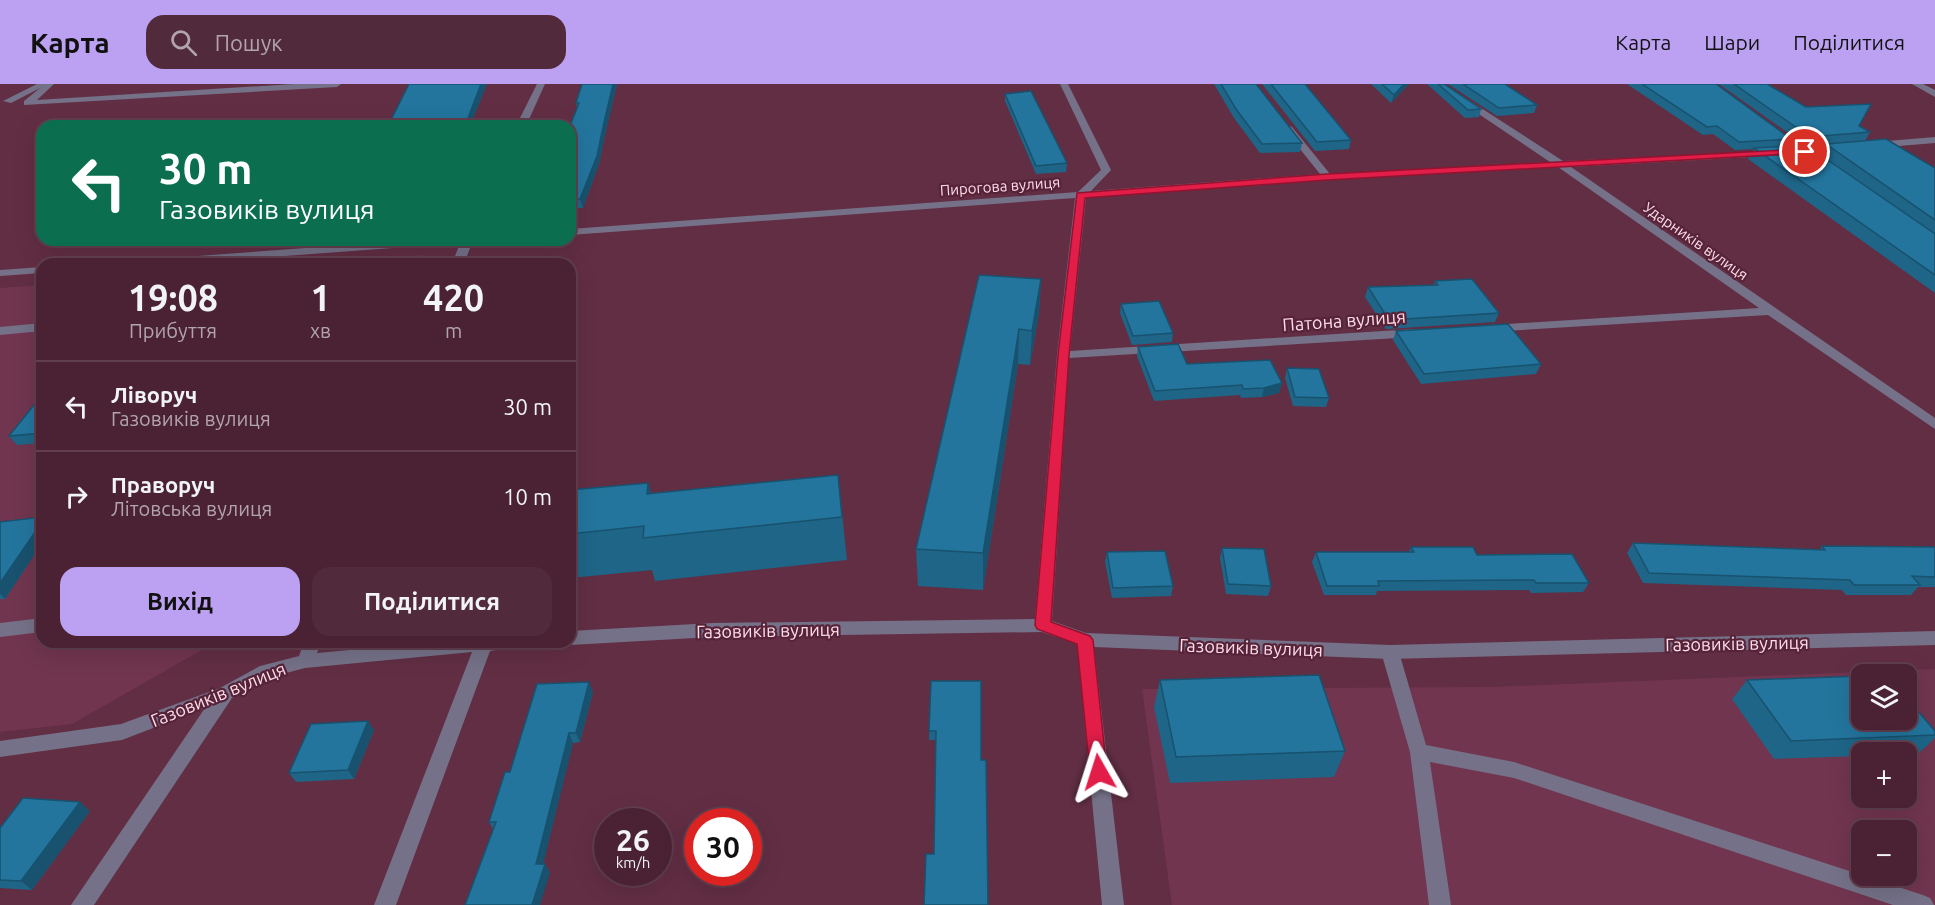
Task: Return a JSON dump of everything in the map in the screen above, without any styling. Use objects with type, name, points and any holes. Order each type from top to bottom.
[{"type":"street","points":[[4,103],[44,84]]},
{"type":"street","points":[[27,103],[50,84]]},
{"type":"street","points":[[4,103],[338,84]]},
{"type":"street","points":[[524,120],[541,84]]},
{"type":"street","points":[[1043,625],[1064,355],[1081,195],[1106,170],[1064,84]]},
{"type":"street","name":"Ударників вулиця","points":[[1437,84],[1560,164],[1935,426]]},
{"type":"street","points":[[1916,84],[1935,94]]},
{"type":"street","points":[[1284,123],[1327,177]]},
{"type":"street","points":[[1786,138],[1810,155]]},
{"type":"street","points":[[1864,146],[1935,140]]},
{"type":"street","name":"Пирогова вулиця","points":[[576,232],[1327,177],[1560,164],[1810,155],[1852,147]]},
{"type":"street","points":[[213,258],[378,246]]},
{"type":"street","points":[[0,273],[36,270]]},
{"type":"street","points":[[1483,329],[1770,311]]},
{"type":"street","points":[[0,331],[36,328]]},
{"type":"street","name":"Патона вулиця","points":[[1064,355],[1423,333]]},
{"type":"street","name":"Газовиків вулиця","points":[[576,638],[712,630],[1043,625],[1085,640],[1390,652],[1935,638]]},
{"type":"street","points":[[0,630],[36,626]]},
{"type":"street","points":[[1085,640],[1113,905]]},
{"type":"street","points":[[305,661],[310,648]]},
{"type":"street","name":"Газовиків вулиця","points":[[0,749],[122,732],[226,693],[266,671],[305,661],[442,648]]},
{"type":"street","points":[[385,905],[482,648]]},
{"type":"street","points":[[1390,652],[1419,752],[1440,905]]},
{"type":"street","points":[[82,905],[226,693]]},
{"type":"street","points":[[1419,752],[1514,770],[1923,905]]},
{"type":"shaded area","points":[[424,255],[423,258],[384,258]]},
{"type":"shaded area","points":[[36,285],[36,648],[205,648],[72,724],[0,732],[0,288]]},
{"type":"shaded area","points":[[1935,669],[1935,905],[1172,905],[1142,689],[1492,687],[1851,672],[1851,730],[1917,730],[1917,670]]},
{"type":"building","points":[[409,84],[481,84],[467,120],[391,120]]},
{"type":"building","points":[[582,84],[613,84],[597,156],[580,199],[576,199],[576,120],[572,120],[579,103],[576,103]]},
{"type":"building","points":[[1221,84],[1256,84],[1302,143],[1262,144]]},
{"type":"building","points":[[1271,84],[1305,84],[1351,140],[1317,142]]},
{"type":"building","points":[[1382,84],[1404,84],[1394,95]]},
{"type":"building","points":[[1438,84],[1444,84],[1481,109],[1468,110]]},
{"type":"building","points":[[1463,84],[1505,84],[1537,105],[1499,108]]},
{"type":"building","points":[[1642,84],[1716,84],[1791,139],[1739,142],[1717,126],[1707,127]]},
{"type":"building","points":[[1734,84],[1767,84],[1806,107],[1871,104],[1859,126],[1870,132],[1810,137]]},
{"type":"building","points":[[1031,91],[1067,163],[1036,166],[1005,94]]},
{"type":"building","points":[[1886,139],[1935,168],[1935,220],[1826,144]]},
{"type":"building","points":[[1806,145],[1935,234],[1935,275],[1754,148]]},
{"type":"building","points":[[979,275],[1041,279],[1032,331],[1019,329],[983,553],[916,549]]},
{"type":"building","points":[[1472,279],[1499,313],[1389,320],[1368,287],[1438,285],[1435,281]]},
{"type":"building","points":[[1159,301],[1173,333],[1133,336],[1121,304]]},
{"type":"building","points":[[1508,324],[1541,364],[1424,374],[1396,331]]},
{"type":"building","points":[[1178,344],[1187,364],[1270,360],[1282,383],[1264,388],[1243,389],[1242,385],[1155,391],[1138,347]]},
{"type":"building","points":[[1287,368],[1319,369],[1329,398],[1295,397]]},
{"type":"building","points":[[36,402],[36,434],[9,436]]},
{"type":"building","points":[[838,475],[842,517],[643,538],[644,526],[576,533],[576,489],[648,483],[647,494]]},
{"type":"building","points":[[36,518],[36,531],[0,583],[0,522]]},
{"type":"building","points":[[1633,543],[1825,550],[1822,546],[1935,547],[1935,577],[1912,576],[1920,585],[1854,585],[1850,580],[1649,573]]},
{"type":"building","points":[[1411,547],[1473,547],[1477,555],[1572,554],[1589,583],[1536,583],[1534,580],[1378,581],[1379,586],[1327,586],[1316,552],[1414,552]]},
{"type":"building","points":[[1222,548],[1264,549],[1271,586],[1228,584]]},
{"type":"building","points":[[1165,551],[1173,586],[1113,588],[1107,552]]},
{"type":"building","points":[[1319,675],[1345,751],[1176,757],[1160,680]]},
{"type":"building","points":[[1851,676],[1851,730],[1917,730],[1917,710],[1935,731],[1935,735],[1791,741],[1747,680]]},
{"type":"building","points":[[931,681],[981,681],[981,760],[986,760],[988,905],[924,905],[926,854],[934,854],[936,731],[929,731]]},
{"type":"building","points":[[589,682],[576,733],[569,733],[536,864],[545,864],[532,905],[465,905],[496,822],[489,822],[505,772],[510,772],[537,684]]},
{"type":"building","points":[[368,721],[348,770],[289,773],[311,724]]},
{"type":"building","points":[[23,798],[80,802],[21,881],[0,880],[0,828]]},
{"type":"route","points":[[1099,772],[1085,640],[1043,625],[1064,355],[1081,195],[1327,177],[1805,152]]}]
